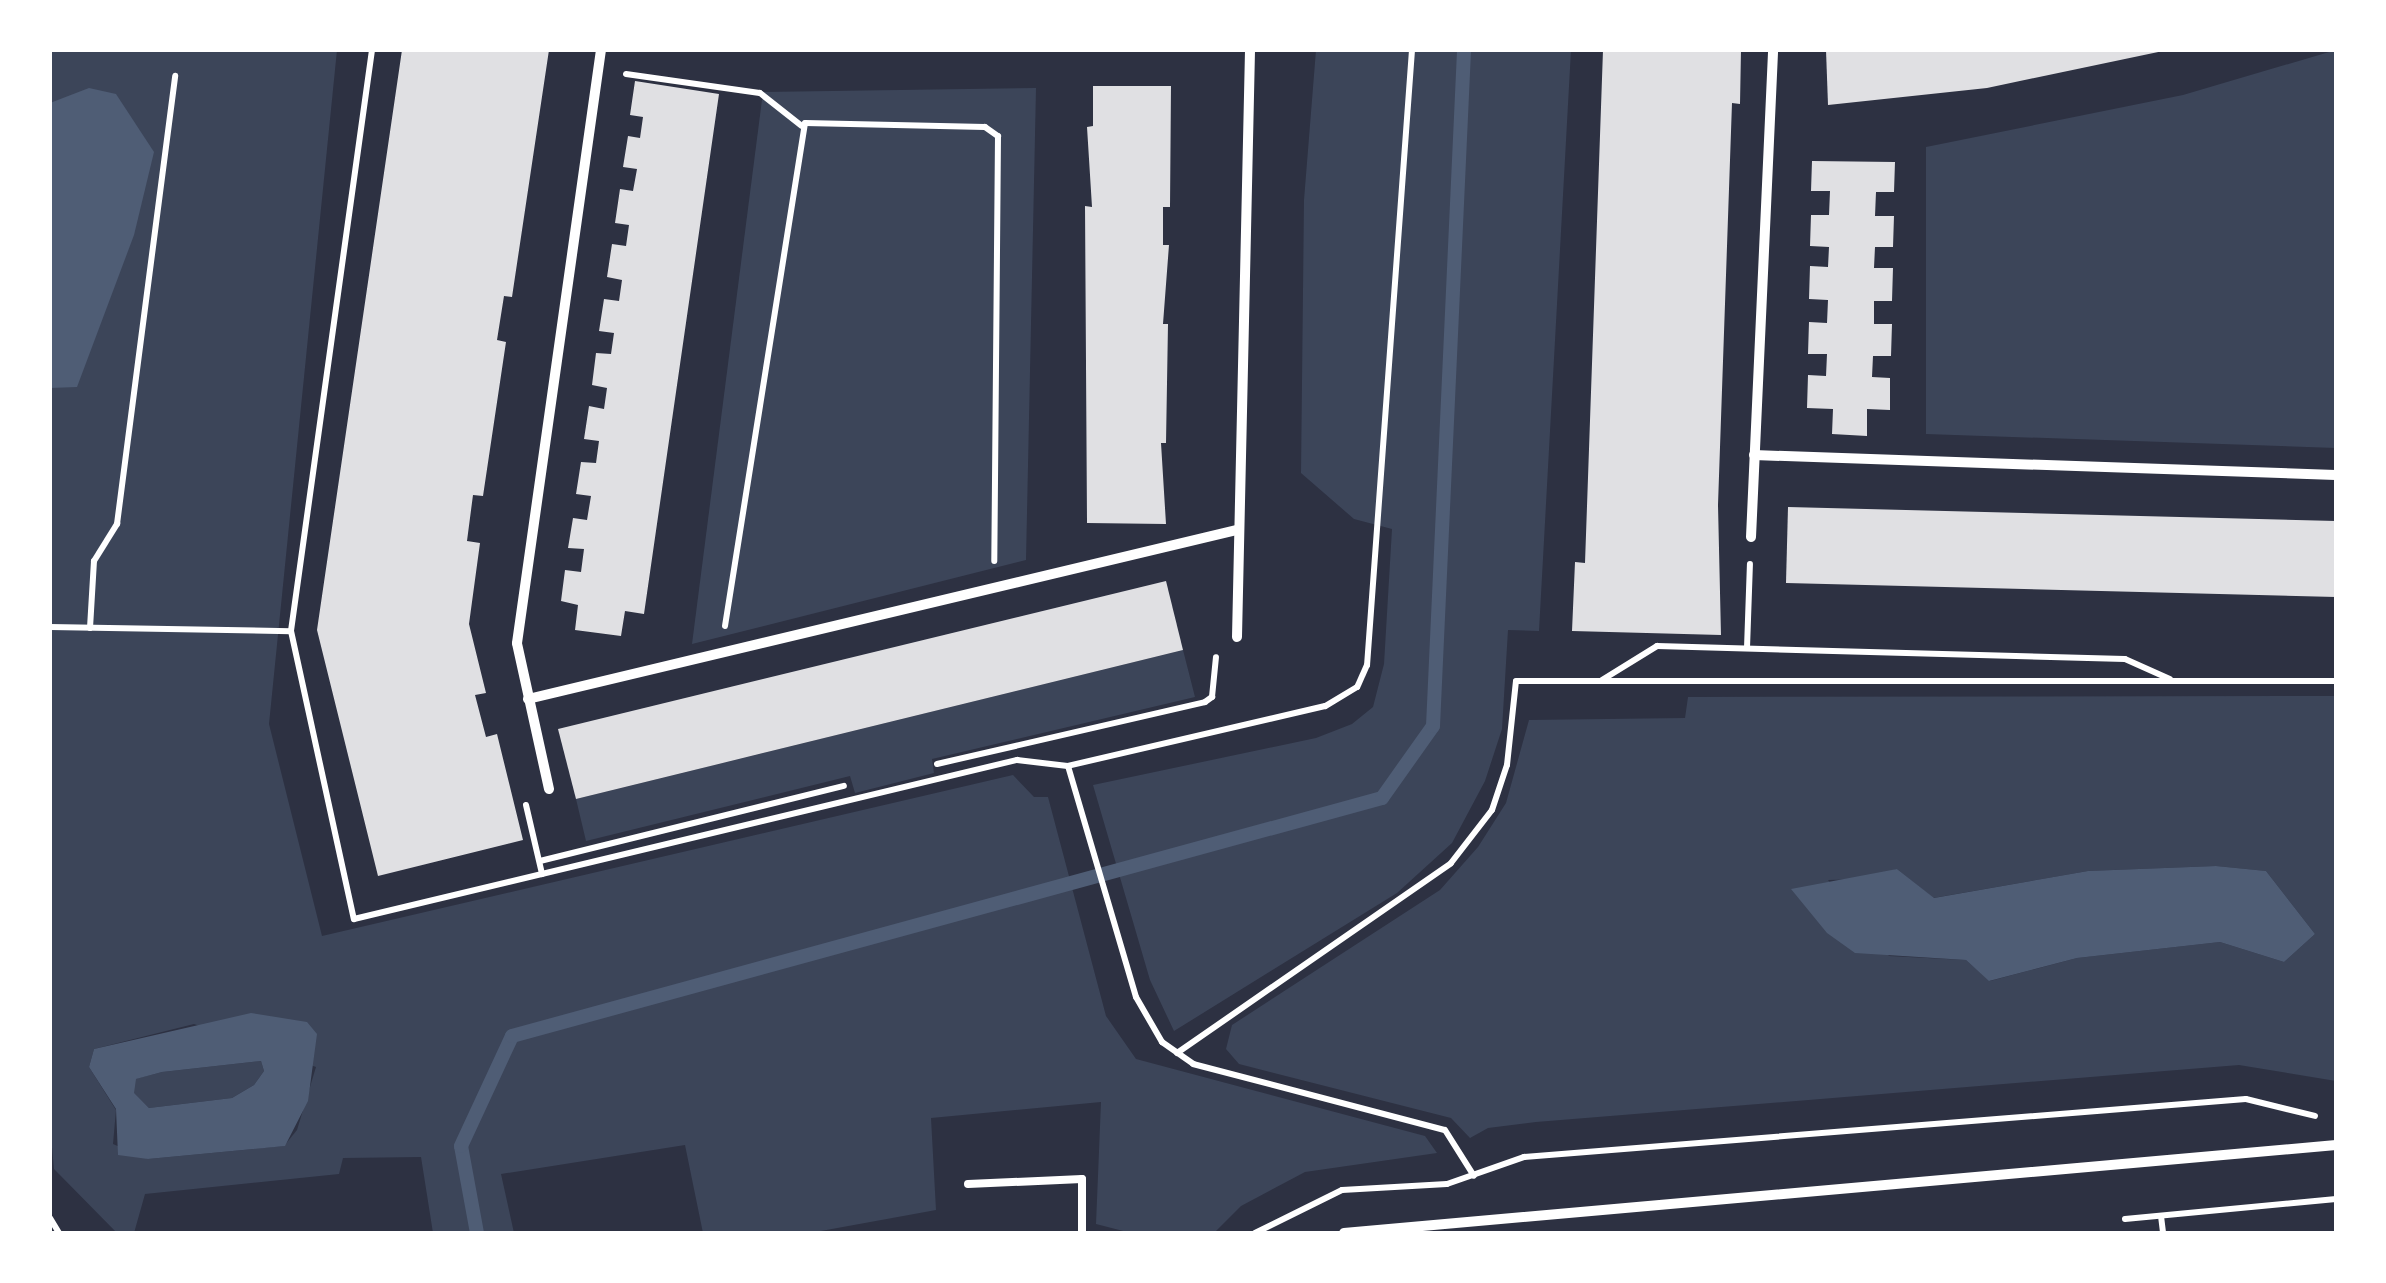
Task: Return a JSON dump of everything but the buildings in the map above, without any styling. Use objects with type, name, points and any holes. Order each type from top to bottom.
[{"type":"street","points":[[549,789],[517,643],[601,50]]},
{"type":"street","points":[[1238,634],[1250,50]]},
{"type":"street","points":[[1750,537],[1773,50]]},
{"type":"street","points":[[1754,455],[2336,474]]},
{"type":"street","points":[[528,699],[1238,530]]},
{"type":"street","points":[[1344,1233],[2336,1145]]},
{"type":"lane","points":[[968,1184],[1082,1179],[1082,1233]]},
{"type":"path","points":[[372,50],[292,631],[354,918],[1017,760],[1068,766],[1325,706],[1356,687],[1367,665],[1412,50]]},
{"type":"path","points":[[598,71],[760,93],[802,126],[985,127],[998,136],[994,587]]},
{"type":"path","points":[[90,628],[94,560],[117,524],[175,76]]},
{"type":"path","points":[[722,652],[802,126]]},
{"type":"path","points":[[1748,648],[1750,537]]},
{"type":"path","points":[[50,627],[292,631]]},
{"type":"path","points":[[938,764],[1204,702],[1212,697],[1218,631],[1238,634]]},
{"type":"path","points":[[1601,681],[1657,646],[2125,659],[2176,681]]},
{"type":"path","points":[[1177,1053],[1451,863],[1492,810],[1507,766],[1516,681],[2336,681]]},
{"type":"path","points":[[1068,766],[1136,996],[1162,1042],[1193,1064],[1445,1130],[1474,1176]]},
{"type":"path","points":[[542,874],[540,861],[844,786]]},
{"type":"path","points":[[1255,1233],[1342,1190],[1447,1184],[1524,1157],[2246,1099],[2336,1115]]},
{"type":"path","points":[[2125,1219],[2336,1199]]},
{"type":"path","points":[[2161,1216],[2163,1233]]},
{"type":"path","points":[[50,1218],[59,1233]]},
{"type":"shaded area","points":[[50,50],[337,50],[269,724],[322,936],[1013,775],[1034,797],[1048,797],[1106,1016],[1136,1059],[1425,1136],[1437,1153],[1305,1172],[1241,1206],[1214,1233],[1131,1233],[1096,1224],[1101,1102],[931,1118],[936,1210],[810,1233],[703,1233],[685,1145],[501,1174],[514,1233],[433,1233],[421,1157],[343,1158],[339,1174],[145,1194],[134,1233],[117,1233],[54,1169],[50,1125]],"holes":[[[194,1024],[316,1067],[297,1130],[284,1146],[148,1159],[113,1144],[116,1110],[89,1067],[94,1049]]]},
{"type":"shaded area","points":[[1316,50],[1571,50],[1539,631],[1508,630],[1502,729],[1485,781],[1452,843],[1397,893],[1174,1031],[1150,980],[1093,785],[1316,738],[1352,724],[1373,707],[1384,664],[1392,529],[1354,519],[1301,473],[1304,200]]},
{"type":"shaded area","points":[[2336,50],[2336,448],[1926,434],[1926,147],[2183,95]]},
{"type":"shaded area","points":[[89,88],[116,94],[154,152],[134,235],[77,387],[50,388],[50,103]]},
{"type":"shaded area","points":[[1036,88],[1026,560],[692,644],[763,92]]},
{"type":"shaded area","points":[[1183,650],[1195,697],[932,759],[934,773],[855,793],[850,776],[586,841],[576,799]]},
{"type":"shaded area","points":[[2336,696],[2336,1081],[2239,1065],[1536,1122],[1488,1128],[1470,1138],[1451,1118],[1239,1064],[1226,1049],[1232,1025],[1440,890],[1478,847],[1506,803],[1529,720],[1685,718],[1688,697]],"holes":[[[2216,866],[2266,871],[2315,934],[2284,962],[2220,942],[2077,958],[1990,981],[1966,960],[1889,956],[1828,880],[1865,879],[1897,869],[1933,898],[2088,871]]]},
{"type":"shaded area","points":[[2216,866],[2266,871],[2315,934],[2284,962],[2220,942],[2077,958],[1989,981],[1966,960],[1855,953],[1827,933],[1791,889],[1897,869],[1934,898],[2088,871]]},
{"type":"shaded area","points":[[251,1013],[307,1022],[317,1034],[308,1101],[285,1146],[148,1159],[118,1155],[116,1109],[89,1067],[94,1049]],"holes":[[[261,1061],[264,1071],[254,1085],[232,1098],[149,1108],[134,1093],[136,1079],[162,1072]]]},
{"type":"shaded area","points":[[261,1061],[264,1071],[254,1085],[232,1098],[149,1108],[133,1093],[135,1079],[162,1072]]},
{"type":"waterway","points":[[477,1233],[461,1146],[512,1036],[1382,798],[1433,726],[1464,50]]}]
